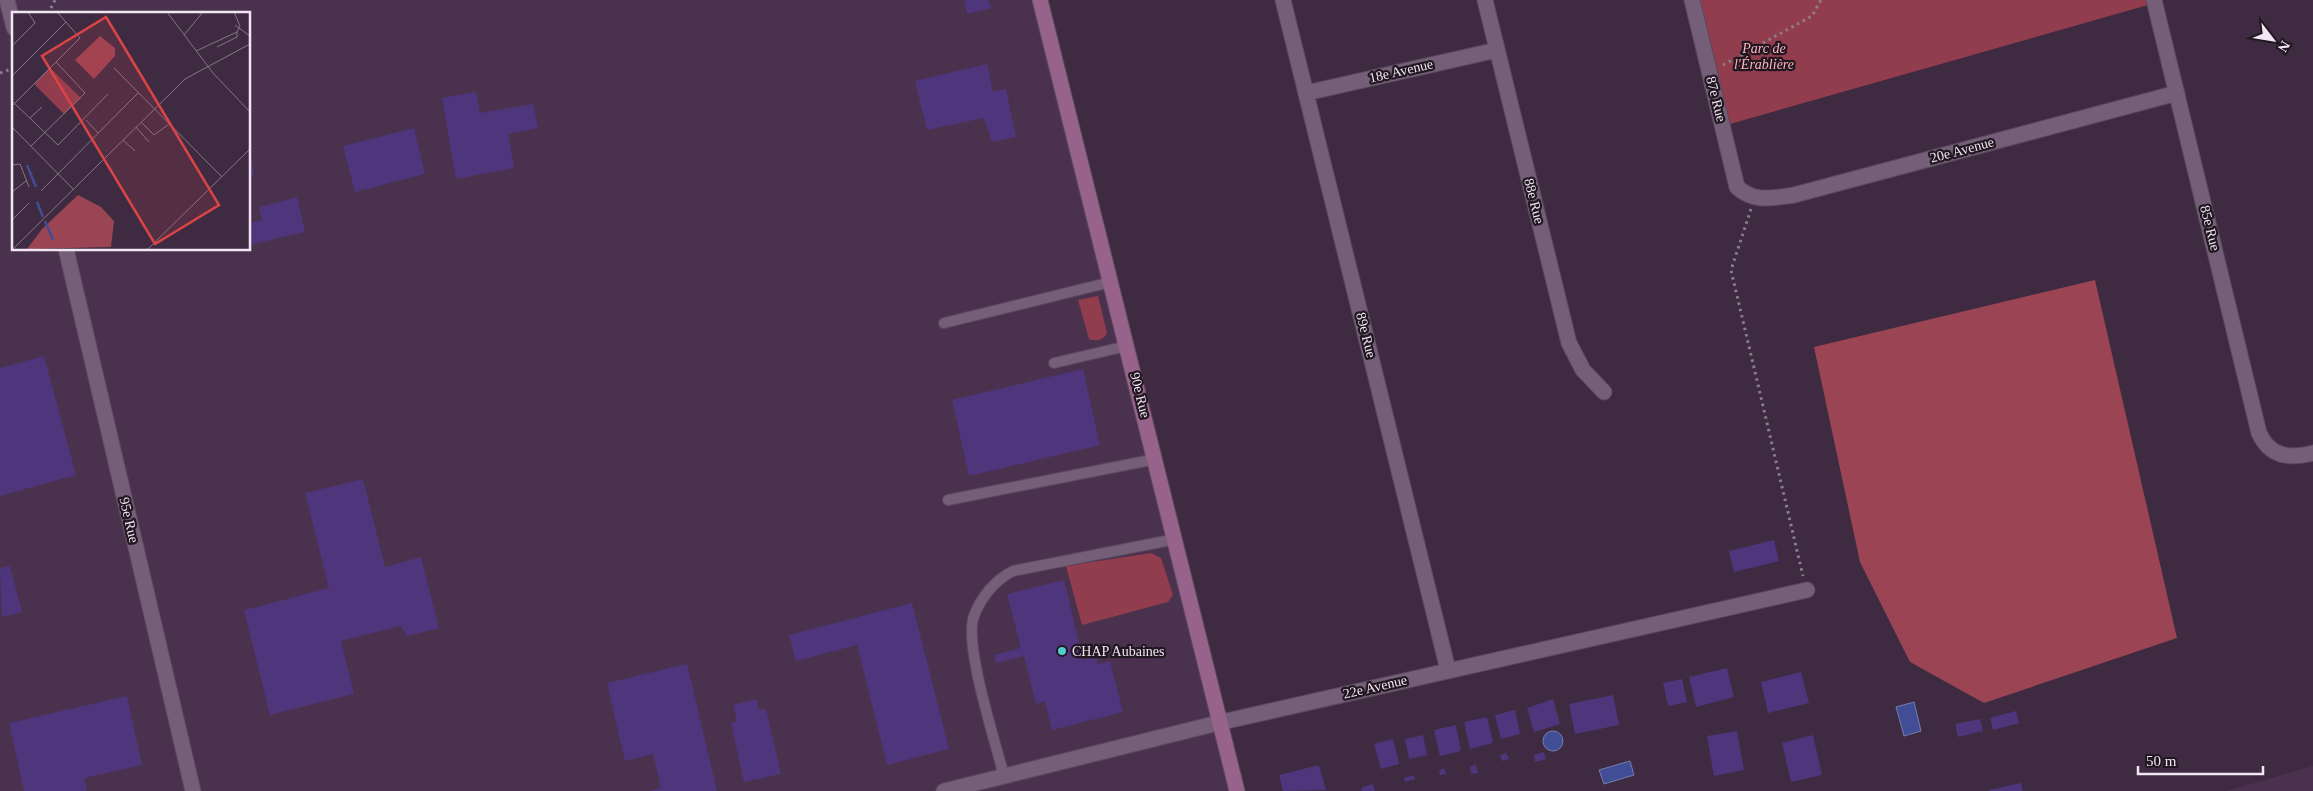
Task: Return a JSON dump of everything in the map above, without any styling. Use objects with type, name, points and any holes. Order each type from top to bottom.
[{"type":"street","points":[[7,0],[12,20]]},
{"type":"street","name":"90e Rue","points":[[1040,0],[1238,791]]},
{"type":"street","name":"89e Rue","points":[[1282,0],[1448,670]]},
{"type":"street","name":"88e Rue","points":[[1485,0],[1569,343],[1583,370],[1604,392]]},
{"type":"street","name":"87e Rue","points":[[1692,0],[1737,187],[1751,196]]},
{"type":"street","name":"85e Rue","points":[[2154,0],[2259,432],[2265,446],[2273,451],[2290,456],[2313,453]]},
{"type":"street","name":"18e Avenue","points":[[1306,93],[1497,50]]},
{"type":"street","name":"20e Avenue","points":[[1751,196],[1767,199],[1794,195],[2177,93]]},
{"type":"street","name":"95e Rue","points":[[66,250],[193,791]]},
{"type":"street","name":"22e Avenue","points":[[944,791],[1222,722],[1807,590]]},
{"type":"lane","points":[[944,323],[1111,282]]},
{"type":"lane","points":[[1054,363],[1127,346]]},
{"type":"lane","points":[[948,500],[1156,459]]},
{"type":"lane","points":[[1004,776],[971,644],[973,616],[998,578],[1013,571],[1176,539]]},
{"type":"path","points":[[49,12],[55,0]]},
{"type":"path","points":[[1710,72],[1812,16],[1821,0]]},
{"type":"path","points":[[0,73],[12,69]]},
{"type":"path","points":[[1751,196],[1730,270],[1807,590]]},
{"type":"shaded area","points":[[0,0],[1040,0],[1237,791],[0,791]]},
{"type":"shaded area","points":[[2095,280],[2177,638],[1984,703],[1910,662],[1860,562],[1814,347]]},
{"type":"shaded area","points":[[2313,766],[2313,791],[2227,791]]},
{"type":"green space","name":"Parc de l'Érablière","points":[[1692,0],[2154,0],[2155,3],[1723,126]]},
{"type":"green space","points":[[1098,296],[1107,333],[1101,339],[1094,340],[1089,339],[1078,300]]},
{"type":"green space","points":[[1151,553],[1161,558],[1173,595],[1168,602],[1082,625],[1066,566]]},
{"type":"water","points":[[1914,702],[1921,731],[1904,736],[1896,707]]},
{"type":"water","points":[[1549,731],[1557,731],[1563,737],[1563,745],[1557,751],[1549,751],[1543,745],[1543,737]]},
{"type":"water","points":[[1630,761],[1634,775],[1604,784],[1599,770]]},
{"type":"building","points":[[964,0],[988,0],[991,8],[967,14]]},
{"type":"building","points":[[987,64],[993,92],[1006,89],[1016,137],[992,142],[984,118],[927,130],[915,81]]},
{"type":"building","points":[[476,92],[480,113],[533,104],[538,128],[508,134],[514,168],[456,179],[442,98]]},
{"type":"building","points":[[414,128],[425,174],[355,192],[343,146]]},
{"type":"building","points":[[250,156],[254,175],[250,176]]},
{"type":"building","points":[[297,197],[305,232],[250,245],[250,223],[262,220],[259,207]]},
{"type":"building","points":[[44,356],[76,475],[0,496],[0,368]]},
{"type":"building","points":[[1083,369],[1100,445],[969,476],[952,400]]},
{"type":"building","points":[[363,479],[385,567],[421,557],[439,628],[407,636],[401,626],[341,641],[354,694],[270,715],[244,610],[329,588],[305,493]]},
{"type":"building","points":[[1774,540],[1779,561],[1734,572],[1729,551]]},
{"type":"building","points":[[10,566],[22,612],[2,617],[0,568]]},
{"type":"building","points":[[1064,580],[1083,660],[1096,656],[1098,664],[1110,661],[1123,712],[1052,730],[1045,701],[1036,704],[1024,656],[996,663],[994,655],[1021,648],[1007,594]]},
{"type":"building","points":[[912,603],[949,749],[887,765],[857,645],[796,661],[789,635]]},
{"type":"building","points":[[687,664],[717,791],[649,791],[661,788],[653,754],[625,761],[607,683]]},
{"type":"building","points":[[1727,668],[1734,697],[1696,707],[1689,677]]},
{"type":"building","points":[[1801,672],[1809,703],[1768,713],[1761,682]]},
{"type":"building","points":[[1682,679],[1687,702],[1668,706],[1663,683]]},
{"type":"building","points":[[1613,695],[1619,725],[1575,734],[1569,704]]},
{"type":"building","points":[[127,696],[142,765],[84,778],[87,791],[24,791],[9,723]]},
{"type":"building","points":[[757,699],[759,710],[766,709],[781,774],[744,782],[731,723],[737,721],[733,705]]},
{"type":"building","points":[[1553,699],[1560,724],[1534,732],[1527,708]]},
{"type":"building","points":[[1515,710],[1520,734],[1501,739],[1495,715]]},
{"type":"building","points":[[2016,711],[2019,723],[1993,730],[1990,718]]},
{"type":"building","points":[[1487,717],[1493,743],[1470,749],[1464,722]]},
{"type":"building","points":[[1980,719],[1983,731],[1958,737],[1955,724]]},
{"type":"building","points":[[1456,725],[1461,751],[1440,756],[1434,730]]},
{"type":"building","points":[[1737,731],[1744,770],[1714,776],[1707,736]]},
{"type":"building","points":[[1423,735],[1427,755],[1409,759],[1405,739]]},
{"type":"building","points":[[1813,735],[1822,775],[1791,782],[1782,743]]},
{"type":"building","points":[[1393,739],[1399,764],[1381,769],[1374,744]]},
{"type":"building","points":[[1544,752],[1546,759],[1535,762],[1534,755]]},
{"type":"building","points":[[1506,753],[1509,759],[1502,761],[1500,755]]},
{"type":"building","points":[[1319,765],[1326,790],[1283,791],[1279,775]]},
{"type":"building","points":[[1476,765],[1478,773],[1471,774],[1470,766]]},
{"type":"building","points":[[1444,768],[1446,774],[1440,775],[1439,770]]},
{"type":"building","points":[[1414,775],[1415,779],[1405,782],[1404,778]]},
{"type":"building","points":[[2021,783],[2023,791],[1989,791],[1989,790]]},
{"type":"building","points":[[1373,784],[1375,791],[1362,791],[1361,788]]},
{"type":"place","name":"CHAP Aubaines","points":[[1062,651]]}]
